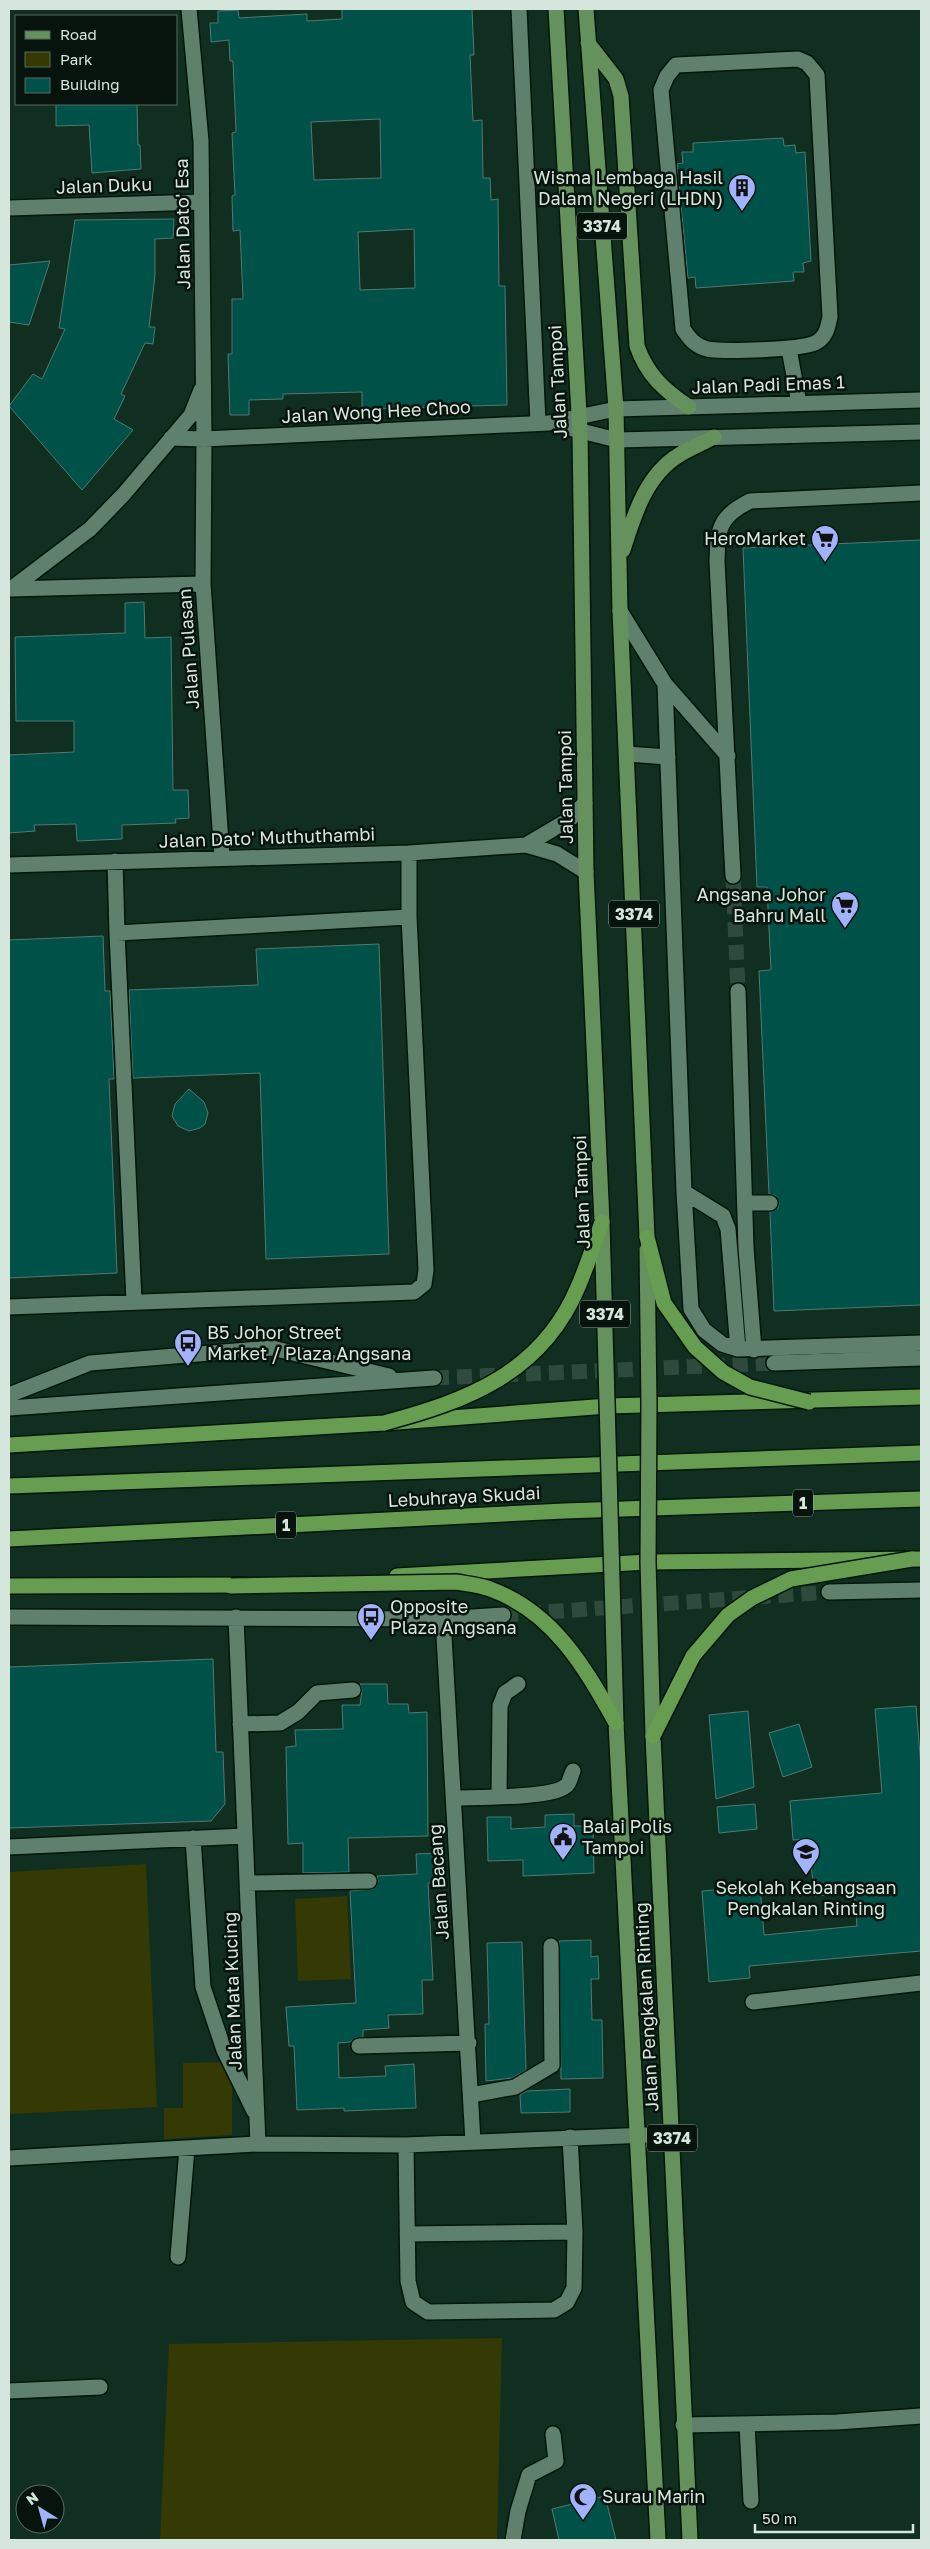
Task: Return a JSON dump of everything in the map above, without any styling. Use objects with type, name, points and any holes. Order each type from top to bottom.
[{"type":"highway","points":[[384,1423],[435,1409],[485,1388],[522,1364],[543,1343],[562,1318],[578,1288],[602,1216]]},
{"type":"highway","points":[[647,1238],[664,1303],[695,1347],[722,1372],[750,1387],[808,1402]]},
{"type":"highway","points":[[9,1445],[384,1423],[608,1406],[808,1402],[921,1397]]},
{"type":"highway","name":"Lebuhraya Skudai","points":[[9,1486],[921,1453]]},
{"type":"highway","name":"Lebuhraya Skudai","points":[[9,1539],[564,1511],[921,1499]]},
{"type":"highway","points":[[231,1586],[648,1562],[916,1559]]},
{"type":"highway","points":[[653,1736],[693,1656],[728,1615],[752,1598],[791,1579],[916,1559]]},
{"type":"highway","points":[[9,1586],[231,1586],[456,1582],[489,1588],[536,1612],[560,1636],[578,1660],[616,1723]]},
{"type":"main road","name":"Jalan Tampoi","points":[[556,9],[579,423],[586,872],[602,1216],[611,1564]]},
{"type":"main road","name":"3374","points":[[586,9],[616,409],[620,611],[647,1238],[648,1562]]},
{"type":"main road","points":[[588,43],[616,79],[621,96],[637,346],[652,377],[664,390],[689,407]]},
{"type":"main road","points":[[619,564],[637,509],[658,474],[678,455],[714,438]]},
{"type":"main road","name":"Jalan Pengkalan Rinting","points":[[648,1562],[653,1736],[672,2134],[683,2425],[690,2540]]},
{"type":"main road","name":"Jalan Pengkalan Rinting","points":[[611,1564],[616,1723],[658,2540]]},
{"type":"street","name":"Jalan Dato' Esa","points":[[189,9],[201,141],[204,439]]},
{"type":"street","points":[[519,9],[543,423]]},
{"type":"street","points":[[798,59],[807,63],[817,75],[830,317],[826,333],[816,342],[789,349],[706,349],[693,342],[683,329],[661,90],[667,76],[676,65],[798,59]]},
{"type":"street","name":"Jalan Duku","points":[[9,208],[201,202]]},
{"type":"street","points":[[789,349],[799,403]]},
{"type":"street","points":[[10,589],[90,529],[190,415],[204,384]]},
{"type":"street","name":"Jalan Padi Emas 1","points":[[579,423],[616,409],[921,400]]},
{"type":"street","name":"Jalan Wong Hee Choo","points":[[171,438],[204,439],[543,423],[579,423],[617,440]]},
{"type":"street","points":[[617,440],[921,432]]},
{"type":"street","name":"Jalan Pulasan","points":[[204,439],[203,584],[222,857]]},
{"type":"street","points":[[733,876],[718,562],[718,536],[723,523],[732,510],[750,501],[921,493]]},
{"type":"street","points":[[10,589],[203,584]]},
{"type":"street","points":[[620,611],[666,684],[728,756]]},
{"type":"street","points":[[666,684],[684,1192],[691,1309],[704,1330],[722,1344],[738,1349],[921,1344]]},
{"type":"street","points":[[627,754],[668,757]]},
{"type":"street","name":"Jalan Dato' Muthuthambi","points":[[526,845],[570,819],[585,803]]},
{"type":"street","name":"Jalan Dato' Muthuthambi","points":[[9,865],[222,857],[409,853],[526,845],[557,854],[586,872]]},
{"type":"street","points":[[9,1307],[414,1292],[424,1284],[426,1270],[409,917],[409,853]]},
{"type":"street","points":[[115,861],[116,933],[134,1301]]},
{"type":"street","points":[[116,933],[409,917]]},
{"type":"street","points":[[738,991],[745,1203],[754,1350]]},
{"type":"street","points":[[684,1192],[723,1216],[728,1229],[738,1349]]},
{"type":"street","points":[[745,1203],[770,1203]]},
{"type":"street","points":[[9,1395],[90,1363],[272,1348],[405,1380]]},
{"type":"street","points":[[774,1363],[921,1358]]},
{"type":"street","points":[[9,1408],[434,1378]]},
{"type":"street","points":[[829,1592],[921,1590]]},
{"type":"street","points":[[9,1617],[443,1619],[503,1615]]},
{"type":"street","name":"Jalan Mata Kucing","points":[[236,1617],[258,2144]]},
{"type":"street","name":"Jalan Bacang","points":[[443,1619],[469,2043],[473,2142]]},
{"type":"street","points":[[500,1797],[500,1706],[505,1693],[518,1684]]},
{"type":"street","points":[[240,1724],[280,1723],[298,1712],[317,1693],[354,1690]]},
{"type":"street","points":[[453,1798],[500,1797],[554,1792],[567,1786],[573,1771]]},
{"type":"street","points":[[9,1847],[245,1836]]},
{"type":"street","points":[[193,1838],[203,1987],[224,2050],[256,2116]]},
{"type":"street","points":[[247,1884],[369,1881]]},
{"type":"street","points":[[471,2096],[515,2087],[552,2065],[551,1946]]},
{"type":"street","points":[[753,2002],[921,1984]]},
{"type":"street","points":[[359,2046],[469,2043]]},
{"type":"street","points":[[9,2158],[258,2144],[406,2144],[672,2134]]},
{"type":"street","points":[[406,2144],[408,2281],[413,2302],[428,2312],[554,2310],[567,2302],[574,2288],[575,2232],[570,2137]]},
{"type":"street","points":[[178,2257],[187,2148]]},
{"type":"street","points":[[408,2234],[575,2232]]},
{"type":"street","points":[[9,2391],[100,2387]]},
{"type":"street","points":[[683,2425],[837,2422],[921,2416]]},
{"type":"street","points":[[747,2424],[751,2501]]},
{"type":"street","points":[[514,2540],[518,2511],[529,2475],[556,2461],[554,2434]]},
{"type":"green space","points":[[146,1864],[157,2107],[9,2114],[9,1872]]},
{"type":"green space","points":[[347,1896],[351,1979],[298,1981],[295,1899]]},
{"type":"green space","points":[[232,2062],[232,2135],[164,2139],[164,2108],[183,2108],[183,2063]]},
{"type":"green space","points":[[502,2338],[497,2540],[160,2540],[169,2344]]},
{"type":"building","points":[[342,9],[472,9],[474,55],[470,55],[473,121],[482,120],[483,178],[490,178],[491,200],[498,199],[499,286],[505,286],[507,405],[362,409],[362,392],[283,394],[283,399],[249,400],[249,415],[230,415],[228,354],[232,354],[232,299],[243,299],[240,230],[233,231],[232,196],[235,195],[232,133],[236,132],[233,61],[230,61],[229,40],[211,42],[210,23],[218,23],[218,11],[238,10],[239,18],[307,14],[307,21],[342,19]],"holes":[[[380,119],[381,178],[314,180],[311,122]],[[414,229],[415,288],[360,290],[358,232]]]},
{"type":"building","points":[[56,105],[137,105],[138,145],[140,145],[141,169],[92,173],[89,125],[56,126]]},
{"type":"building","name":"Wisma Lembaga Hasil Dalam Negeri (LHDN)","points":[[783,138],[784,146],[795,145],[796,153],[805,152],[811,261],[803,263],[804,272],[793,272],[794,281],[696,288],[695,277],[688,278],[677,164],[683,163],[682,152],[693,152],[693,143]]},
{"type":"building","points":[[174,219],[173,238],[155,239],[155,275],[149,327],[155,327],[153,344],[145,343],[121,394],[125,396],[114,419],[133,430],[82,490],[9,406],[33,374],[42,379],[65,329],[59,328],[75,220]]},
{"type":"building","points":[[50,261],[29,325],[9,322],[9,265]]},
{"type":"building","name":"Angsana Johor Bahru Mall","points":[[921,540],[921,1305],[774,1311],[770,1212],[778,1208],[779,1203],[775,1195],[769,1194],[759,971],[771,970],[767,887],[757,887],[743,548]]},
{"type":"building","points":[[144,602],[145,638],[171,637],[173,790],[188,790],[189,818],[175,819],[176,823],[122,825],[122,839],[77,841],[76,824],[34,825],[35,831],[9,833],[9,755],[74,752],[74,721],[16,721],[15,637],[125,633],[125,603]]},
{"type":"building","points":[[103,936],[105,991],[110,991],[114,1079],[109,1079],[117,1273],[9,1278],[9,940]]},
{"type":"building","points":[[379,944],[389,1254],[266,1259],[260,1073],[133,1078],[129,990],[258,985],[256,949]]},
{"type":"building","points":[[189,1089],[204,1102],[208,1113],[205,1124],[200,1128],[189,1131],[178,1126],[172,1116],[175,1104]]},
{"type":"building","points":[[213,1659],[216,1752],[223,1752],[225,1804],[211,1821],[9,1828],[9,1667]]},
{"type":"building","points":[[360,1684],[387,1684],[388,1704],[408,1704],[409,1713],[427,1712],[428,1836],[348,1838],[349,1872],[303,1873],[303,1843],[288,1844],[286,1747],[296,1746],[295,1730],[343,1729],[342,1705],[360,1705],[362,1690]]},
{"type":"building","points":[[916,1706],[921,1767],[921,1951],[749,1966],[750,1978],[709,1982],[702,1891],[760,1886],[764,1935],[857,1926],[854,1892],[814,1896],[809,1839],[793,1840],[790,1801],[882,1793],[875,1709]]},
{"type":"building","points":[[748,1711],[754,1787],[716,1799],[709,1715]]},
{"type":"building","points":[[799,1724],[812,1767],[783,1777],[769,1733]]},
{"type":"building","points":[[755,1804],[757,1829],[719,1833],[717,1807]]},
{"type":"building","points":[[574,1814],[574,1826],[593,1826],[594,1873],[523,1876],[523,1860],[488,1861],[487,1817],[511,1817],[511,1829],[545,1827],[545,1815]]},
{"type":"building","points":[[441,1853],[441,1883],[428,1883],[433,1980],[422,1980],[423,2014],[388,2015],[389,2028],[363,2030],[363,2037],[355,2038],[350,2042],[338,2043],[339,2078],[386,2076],[385,2066],[414,2064],[416,2108],[344,2111],[344,2108],[297,2110],[294,2046],[289,2046],[286,2007],[356,2003],[350,1891],[373,1889],[378,1881],[377,1876],[417,1874],[416,1854]]},
{"type":"building","points":[[591,1940],[591,1957],[598,1956],[599,1979],[591,1979],[592,2020],[602,2020],[603,2078],[561,2079],[559,1941]]},
{"type":"building","points":[[522,1942],[526,2070],[512,2078],[486,2081],[485,2024],[489,2024],[487,1943]]},
{"type":"building","points":[[570,2089],[570,2112],[521,2113],[520,2095],[527,2091]]},
{"type":"building","name":"Surau Marin","points":[[605,2496],[616,2540],[559,2540],[552,2509]]},
{"type":"tunnel","points":[[733,876],[738,991]]},
{"type":"tunnel","points":[[434,1378],[774,1363]]},
{"type":"tunnel","points":[[503,1615],[829,1592]]},
{"type":"place","name":"Wisma Lembaga Hasil Dalam Negeri (LHDN)","points":[[742,212]]},
{"type":"place","name":"HeroMarket","points":[[825,563]]},
{"type":"place","name":"Angsana Johor Bahru Mall","points":[[845,929]]},
{"type":"place","name":"B5 Johor Street Market / Plaza Angsana","points":[[188,1367]]},
{"type":"place","name":"Opposite Plaza Angsana","points":[[371,1641]]},
{"type":"place","name":"Balai Polis Tampoi","points":[[563,1861]]},
{"type":"place","name":"Sekolah Kebangsaan Pengkalan Rinting","points":[[806,1876]]},
{"type":"place","name":"Surau Marin","points":[[583,2521]]}]
